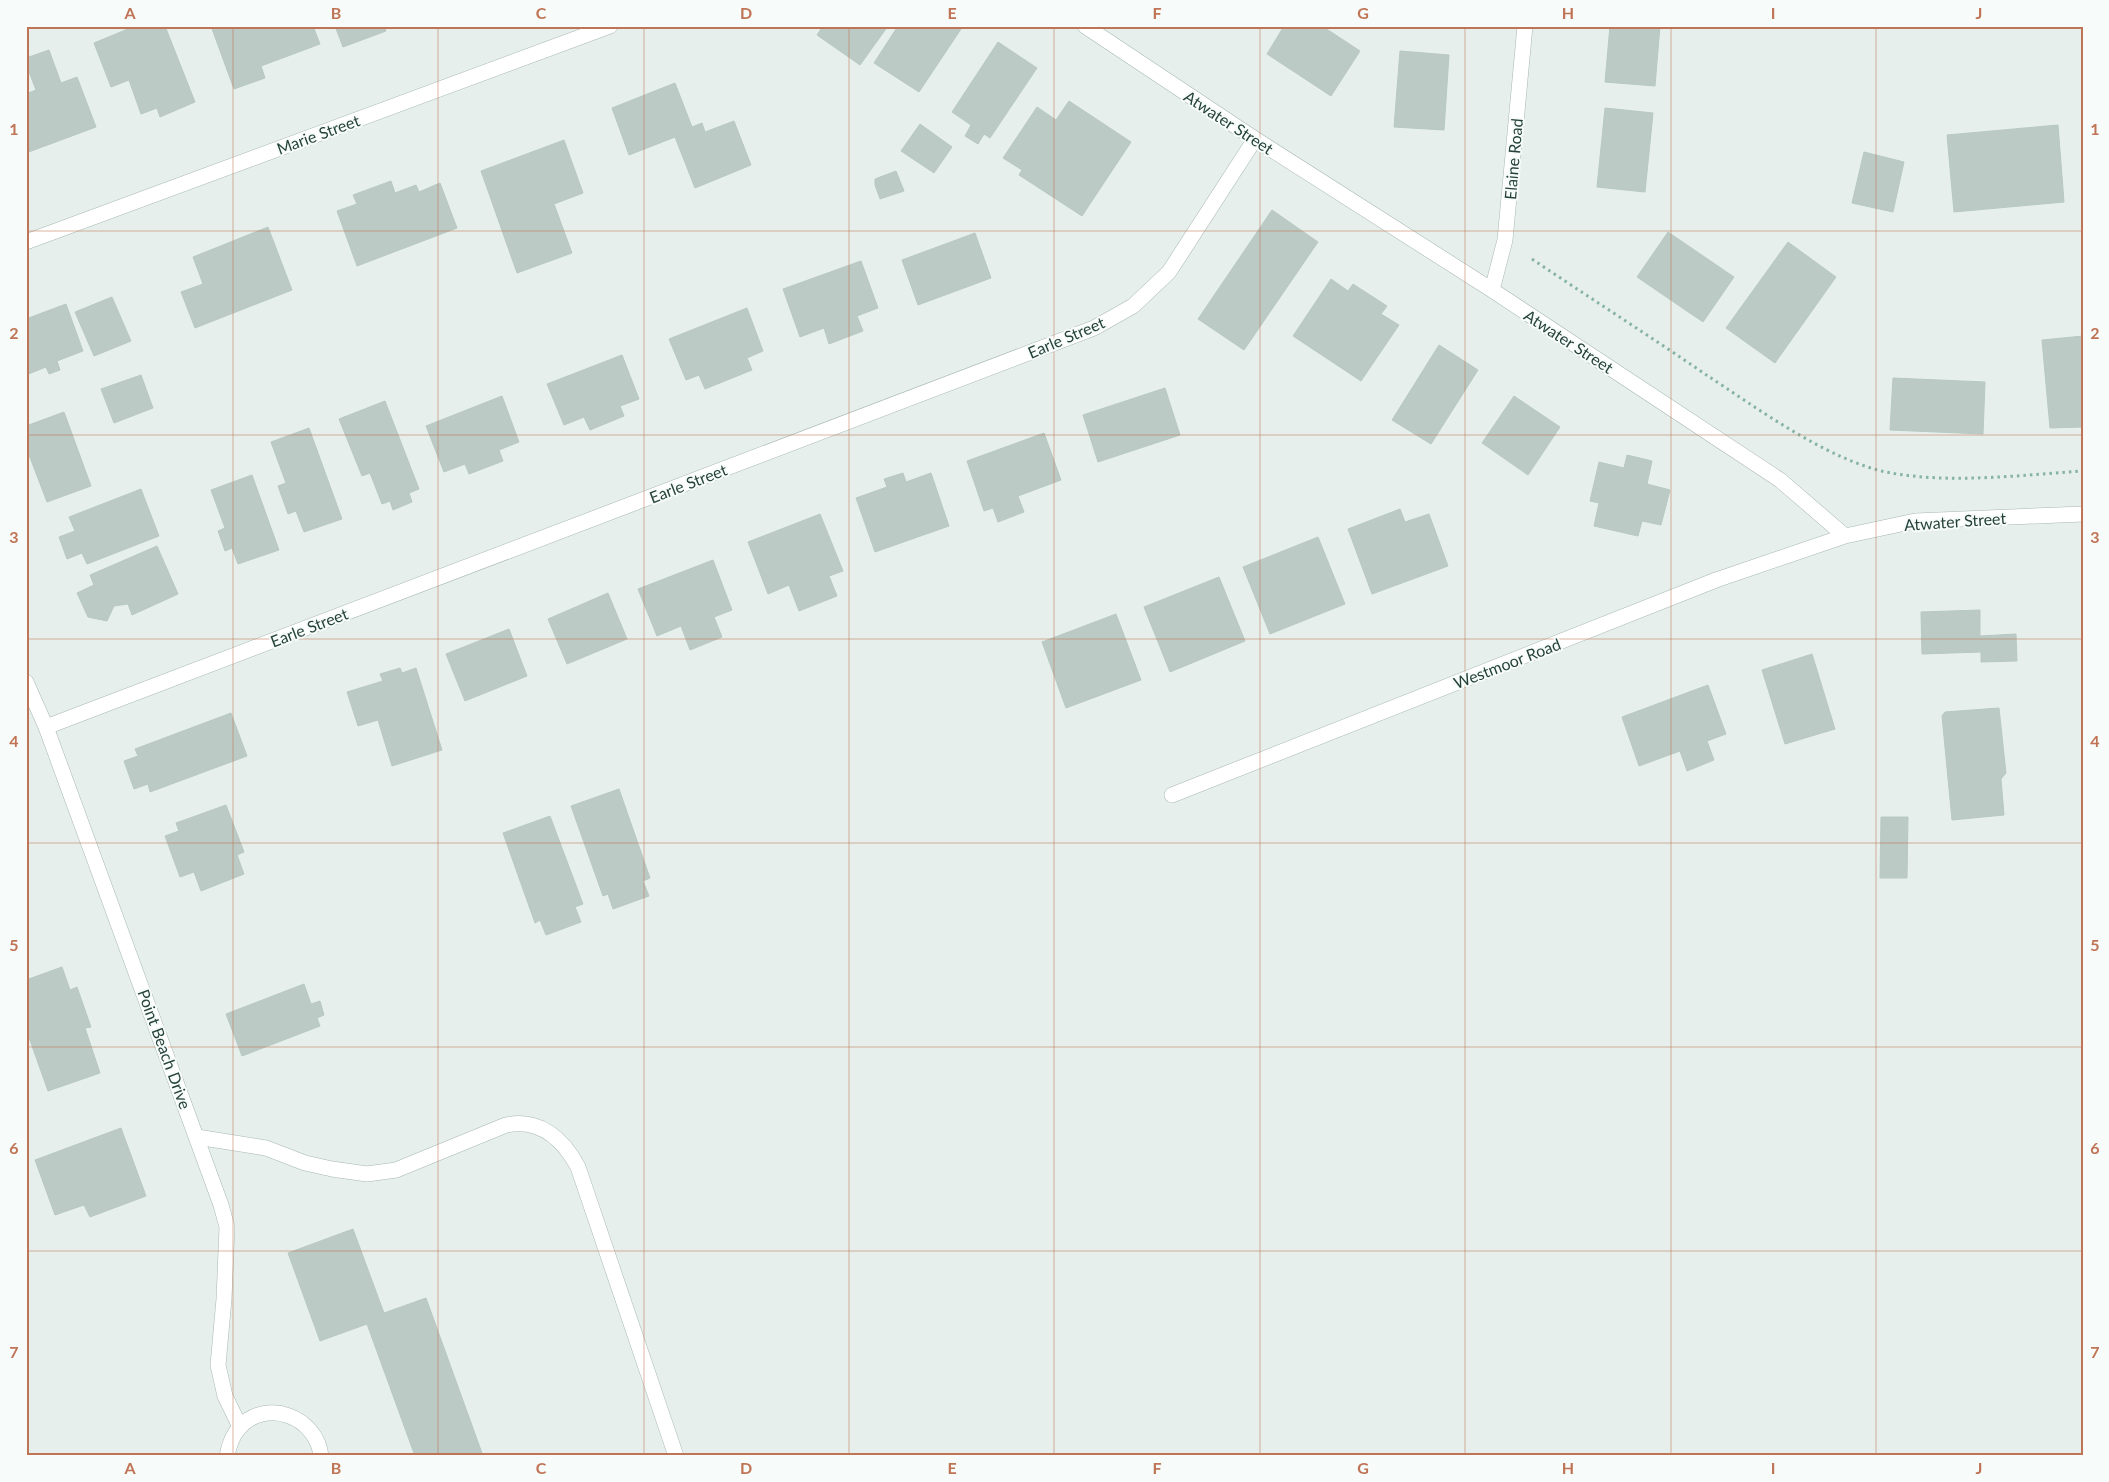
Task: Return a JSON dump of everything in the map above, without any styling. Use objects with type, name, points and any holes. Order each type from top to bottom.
[{"type":"street","name":"Marie Street","points":[[26,242],[610,26]]},
{"type":"street","name":"Atwater Street","points":[[1085,26],[1255,139],[1492,290],[1780,480],[1845,536],[1915,521],[2083,514]]},
{"type":"street","name":"Elaine Road","points":[[1492,290],[1505,240],[1525,26]]},
{"type":"street","name":"Earle Street","points":[[46,727],[1094,328],[1133,306],[1169,272],[1255,139]]},
{"type":"street","name":"Westmoor Road","points":[[1172,795],[1716,580],[1845,536]]},
{"type":"street","name":"Point Beach Drive","points":[[26,682],[46,727],[197,1137],[227,1227],[224,1299],[218,1365],[225,1396],[240,1427]]},
{"type":"street","points":[[197,1137],[266,1148],[305,1163],[367,1174],[396,1170],[506,1125],[528,1124],[547,1131],[567,1149],[578,1167],[676,1456]]},
{"type":"street","points":[[226,1456],[230,1441],[240,1427],[254,1416],[270,1412],[288,1414],[303,1422],[314,1434],[321,1456]]},
{"type":"path","points":[[1532,259],[1763,412],[1814,443],[1848,459],[1889,473],[1930,478],[2011,476],[2083,471]]},
{"type":"building","points":[[135,26],[165,26],[195,102],[160,117],[157,108],[141,114],[129,80],[111,87],[94,43]]},
{"type":"building","points":[[211,26],[313,26],[320,44],[261,66],[265,78],[234,89]]},
{"type":"building","points":[[335,26],[384,26],[386,31],[343,47]]},
{"type":"building","points":[[823,26],[888,26],[860,65],[817,35]]},
{"type":"building","points":[[898,26],[963,26],[919,92],[874,63]]},
{"type":"building","points":[[1284,26],[1322,26],[1360,51],[1331,96],[1267,54]]},
{"type":"building","points":[[1610,26],[1660,26],[1655,86],[1605,82]]},
{"type":"building","points":[[998,42],[1037,68],[990,138],[984,134],[978,144],[965,136],[971,125],[952,112]]},
{"type":"building","points":[[49,50],[61,83],[77,77],[96,127],[26,153],[26,94],[36,90],[26,64],[26,58]]},
{"type":"building","points":[[1400,51],[1449,55],[1444,130],[1394,127]]},
{"type":"building","points":[[675,83],[692,127],[702,123],[705,132],[734,121],[751,165],[695,188],[675,137],[629,155],[612,108]]},
{"type":"building","points":[[1069,101],[1131,142],[1082,216],[1019,175],[1022,170],[1003,158],[1037,107],[1056,120]]},
{"type":"building","points":[[1605,108],[1653,113],[1645,192],[1597,187]]},
{"type":"building","points":[[920,124],[952,147],[934,173],[901,151]]},
{"type":"building","points":[[2058,125],[2064,202],[1954,212],[1947,135]]},
{"type":"building","points":[[564,140],[583,193],[554,204],[572,253],[517,273],[481,171]]},
{"type":"building","points":[[1864,152],[1904,162],[1893,212],[1852,203]]},
{"type":"building","points":[[896,171],[904,191],[880,199],[875,179]]},
{"type":"building","points":[[391,181],[395,193],[416,185],[419,192],[440,183],[457,228],[357,266],[337,211],[357,204],[353,195]]},
{"type":"building","points":[[1272,210],[1318,242],[1244,350],[1198,319]]},
{"type":"building","points":[[268,227],[292,290],[195,328],[181,292],[203,284],[193,257]]},
{"type":"building","points":[[1668,232],[1734,277],[1703,322],[1637,277]]},
{"type":"building","points":[[975,233],[991,278],[918,305],[902,260]]},
{"type":"building","points":[[1788,242],[1836,277],[1775,363],[1726,328]]},
{"type":"building","points":[[861,261],[878,308],[857,316],[863,331],[829,344],[824,328],[800,337],[783,289]]},
{"type":"building","points":[[1331,279],[1348,291],[1353,284],[1387,306],[1381,314],[1399,325],[1361,381],[1293,336]]},
{"type":"building","points":[[112,297],[131,341],[94,356],[75,312]]},
{"type":"building","points":[[66,304],[83,351],[57,361],[60,370],[49,374],[46,367],[26,375],[26,319]]},
{"type":"building","points":[[747,308],[763,351],[747,358],[752,370],[705,389],[699,375],[686,380],[669,339]]},
{"type":"building","points":[[2083,336],[2083,427],[2050,428],[2042,340]]},
{"type":"building","points":[[1439,345],[1478,370],[1431,444],[1392,420]]},
{"type":"building","points":[[622,355],[639,399],[620,406],[624,416],[590,430],[584,417],[564,425],[547,384]]},
{"type":"building","points":[[141,375],[153,408],[114,423],[101,389]]},
{"type":"building","points":[[1893,378],[1985,382],[1983,434],[1890,430]]},
{"type":"building","points":[[1165,388],[1180,435],[1098,462],[1083,415]]},
{"type":"building","points":[[502,396],[519,442],[499,450],[503,461],[469,474],[465,464],[444,472],[426,426]]},
{"type":"building","points":[[1514,396],[1560,427],[1528,475],[1482,443]]},
{"type":"building","points":[[385,401],[419,489],[409,493],[412,502],[393,510],[390,501],[382,504],[370,473],[362,476],[339,419]]},
{"type":"building","points":[[64,412],[91,486],[47,502],[26,447],[26,426]]},
{"type":"building","points":[[309,428],[342,519],[304,532],[296,511],[288,514],[278,486],[286,483],[271,442]]},
{"type":"building","points":[[1044,433],[1061,480],[1018,496],[1024,512],[998,522],[993,508],[984,511],[967,461]]},
{"type":"building","points":[[1627,455],[1652,461],[1647,484],[1670,490],[1661,525],[1642,521],[1638,536],[1594,526],[1599,503],[1590,501],[1599,462],[1624,468]]},
{"type":"building","points":[[903,473],[906,482],[931,473],[949,526],[875,552],[856,498],[887,487],[884,479]]},
{"type":"building","points":[[252,475],[279,550],[238,564],[232,548],[225,551],[218,531],[225,528],[211,490]]},
{"type":"building","points":[[141,489],[159,536],[87,564],[82,553],[67,559],[59,537],[75,531],[69,517]]},
{"type":"building","points":[[1400,509],[1405,522],[1429,514],[1448,566],[1372,594],[1348,529]]},
{"type":"building","points":[[820,514],[843,571],[829,576],[837,596],[799,611],[789,585],[768,594],[748,542]]},
{"type":"building","points":[[1318,537],[1345,604],[1270,634],[1243,567]]},
{"type":"building","points":[[157,546],[178,594],[132,615],[128,604],[114,606],[107,621],[88,617],[77,593],[94,585],[90,575]]},
{"type":"building","points":[[713,560],[732,610],[714,617],[722,637],[690,650],[681,626],[657,636],[638,589]]},
{"type":"building","points":[[1219,577],[1245,641],[1170,672],[1144,607]]},
{"type":"building","points":[[608,593],[627,639],[567,664],[548,619]]},
{"type":"building","points":[[1980,610],[1980,636],[2016,634],[2017,661],[1981,662],[1981,652],[1922,654],[1921,612]]},
{"type":"building","points":[[1116,614],[1141,680],[1066,708],[1042,642]]},
{"type":"building","points":[[509,629],[527,676],[465,701],[446,654]]},
{"type":"building","points":[[1812,654],[1835,729],[1785,744],[1762,670]]},
{"type":"building","points":[[400,668],[402,673],[416,668],[442,750],[392,766],[378,720],[358,726],[347,692],[383,681],[380,674]]},
{"type":"building","points":[[1708,685],[1726,734],[1707,741],[1714,760],[1687,771],[1680,751],[1639,766],[1622,717]]},
{"type":"building","points":[[1999,708],[2006,773],[2001,779],[2004,815],[1952,820],[1942,716],[1945,712]]},
{"type":"building","points":[[231,713],[247,756],[150,792],[148,784],[134,789],[124,761],[138,756],[135,749]]},
{"type":"building","points":[[619,789],[650,878],[643,881],[649,896],[613,909],[608,894],[603,896],[571,806]]},
{"type":"building","points":[[226,805],[244,852],[237,855],[244,874],[201,891],[194,872],[180,877],[165,836],[179,831],[176,823]]},
{"type":"building","points":[[550,816],[583,904],[575,907],[581,922],[546,935],[540,920],[535,923],[503,833]]},
{"type":"building","points":[[1881,817],[1908,817],[1907,878],[1880,878]]},
{"type":"building","points":[[62,967],[70,990],[77,987],[91,1027],[85,1028],[100,1073],[48,1091],[26,1029],[26,980]]},
{"type":"building","points":[[304,984],[311,1004],[320,1001],[324,1015],[317,1018],[320,1026],[242,1056],[226,1014]]},
{"type":"building","points":[[121,1128],[146,1196],[90,1217],[84,1205],[55,1215],[35,1160]]},
{"type":"building","points":[[353,1229],[384,1313],[426,1298],[483,1456],[415,1456],[367,1324],[320,1341],[288,1253]]}]
